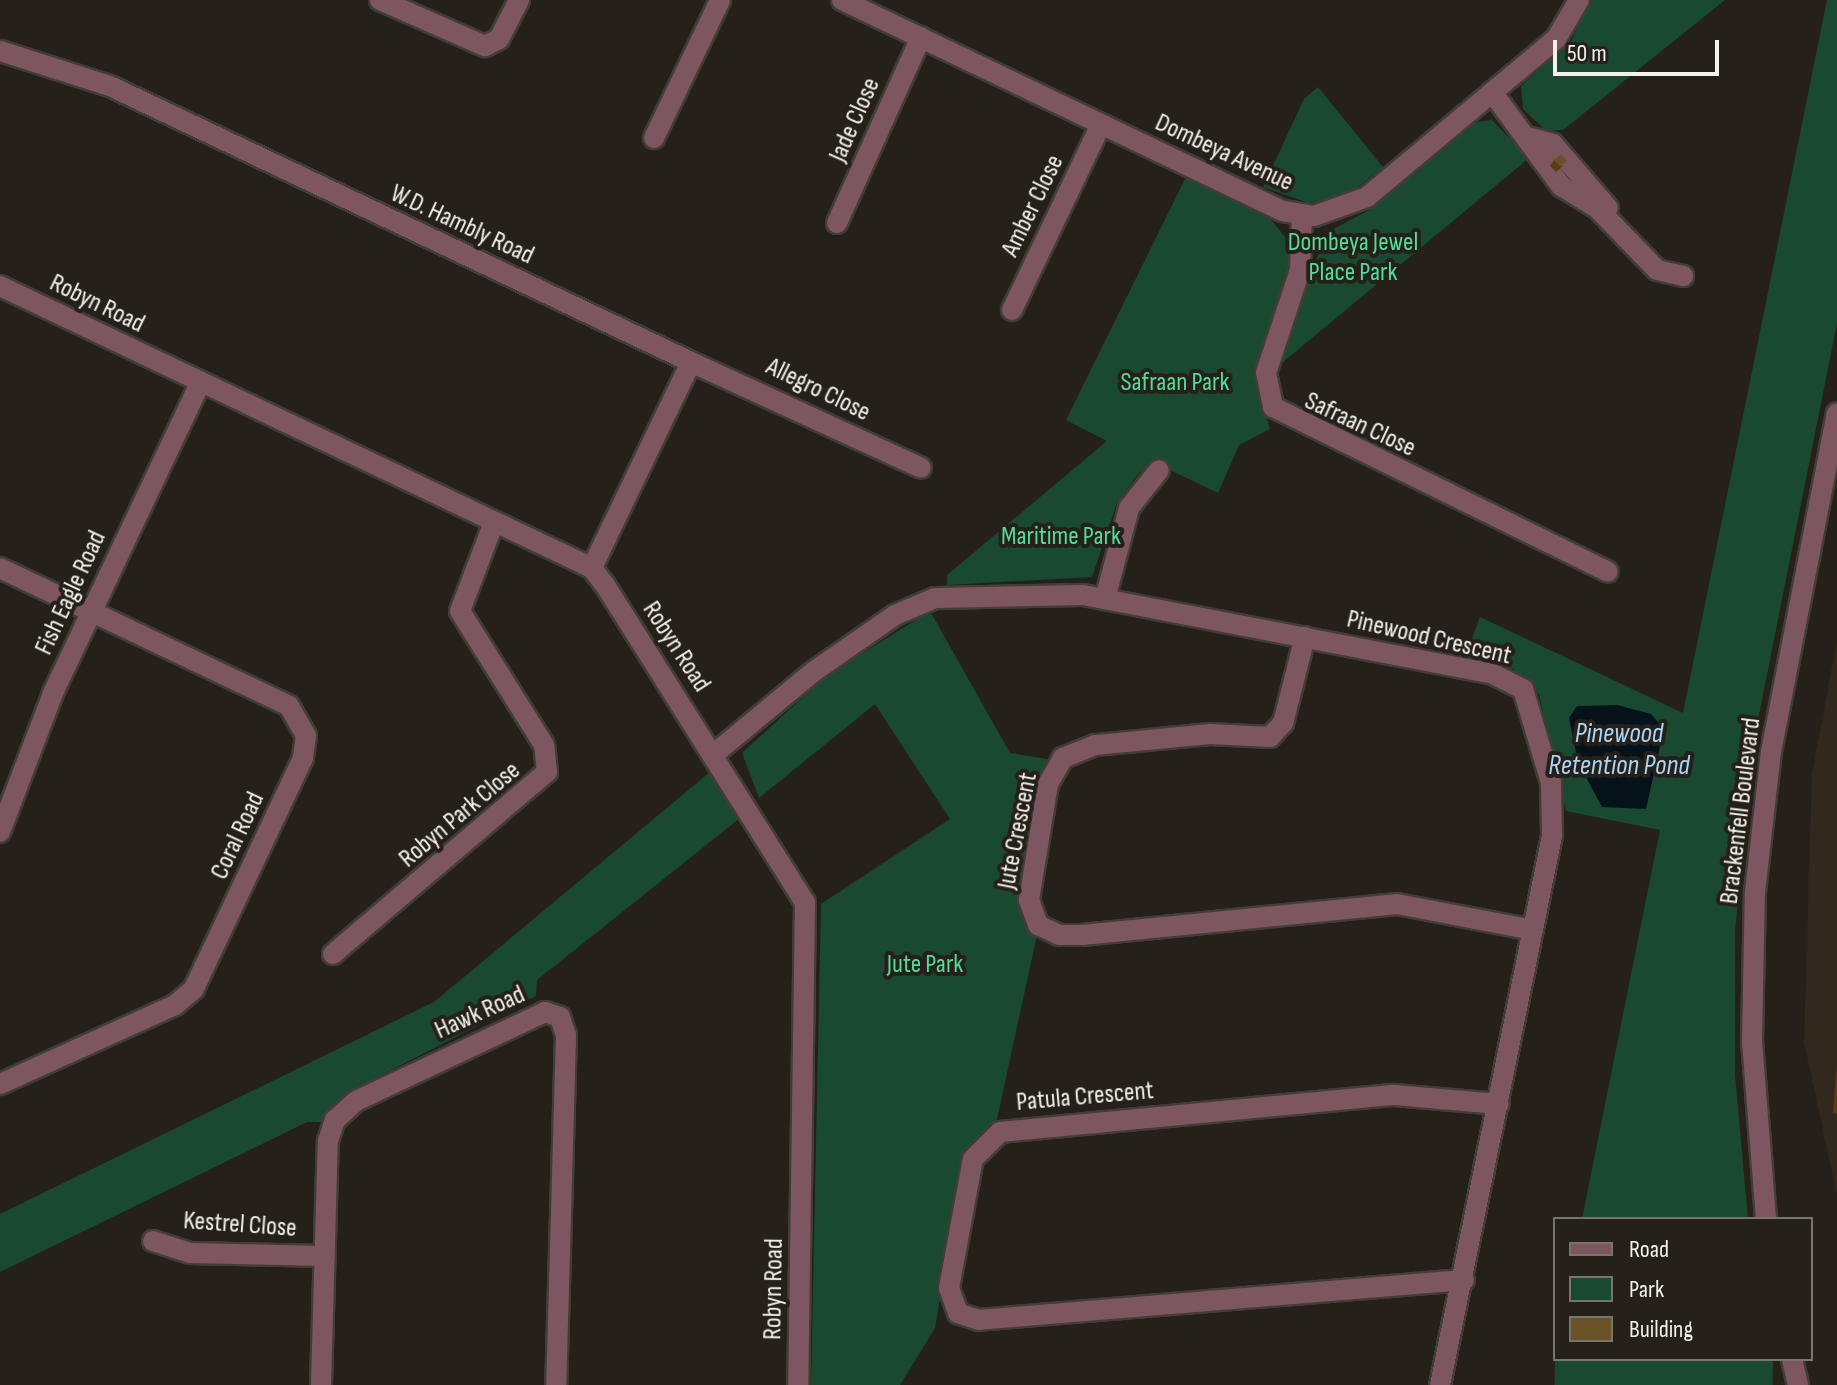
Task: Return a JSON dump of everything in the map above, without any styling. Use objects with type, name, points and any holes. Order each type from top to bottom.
[{"type":"street","points":[[380,0],[485,46],[499,39],[519,0]]},
{"type":"street","points":[[654,138],[720,0]]},
{"type":"street","name":"Dombeya Avenue","points":[[842,0],[1101,124],[1302,215],[1354,205],[1556,39],[1579,0]]},
{"type":"street","name":"Jade Close","points":[[837,223],[921,37]]},
{"type":"street","name":"W.D. Hambly Road","points":[[0,51],[110,86],[691,362]]},
{"type":"street","points":[[1492,92],[1531,138],[1553,144],[1657,270],[1683,276]]},
{"type":"street","name":"Amber Close","points":[[1012,310],[1101,124]]},
{"type":"street","name":"Safraan Close","points":[[1302,215],[1300,270],[1266,373],[1273,407],[1608,572]]},
{"type":"street","name":"Robyn Road","points":[[0,286],[592,568],[714,754],[807,915],[798,1385]]},
{"type":"street","points":[[592,568],[691,362]]},
{"type":"street","name":"Allegro Close","points":[[691,362],[921,468]]},
{"type":"street","name":"Fish Eagle Road","points":[[0,832],[91,611],[201,382]]},
{"type":"street","name":"Brackenfell Boulevard","points":[[1766,1217],[1752,1043],[1755,892],[1771,752],[1837,413]]},
{"type":"street","points":[[1105,599],[1129,508],[1159,470]]},
{"type":"street","name":"Robyn Park Close","points":[[333,954],[547,772],[544,745],[460,611],[494,522]]},
{"type":"street","name":"Coral Road","points":[[0,568],[289,706],[304,725],[306,748],[194,989],[175,1005],[0,1084]]},
{"type":"street","name":"Pinewood Crescent","points":[[714,754],[813,672],[918,603],[1022,593],[1105,599],[1305,637],[1493,674],[1523,689],[1554,808],[1499,1104],[1440,1385]]},
{"type":"street","name":"Jute Crescent","points":[[1305,637],[1283,723],[1270,737],[1210,734],[1095,745],[1063,758],[1048,784],[1029,900],[1038,925],[1082,935],[1397,904],[1533,930]]},
{"type":"street","name":"Hawk Road","points":[[321,1385],[328,1141],[342,1110],[522,1019],[554,1013],[566,1035],[556,1385]]},
{"type":"street","name":"Patula Crescent","points":[[1464,1280],[979,1320],[958,1313],[949,1297],[973,1159],[1000,1132],[1394,1095],[1499,1104]]},
{"type":"street","name":"Kestrel Close","points":[[153,1241],[190,1253],[325,1256]]},
{"type":"street","points":[[1792,1361],[1798,1385]]},
{"type":"shaded area","points":[[1837,640],[1837,1195],[1804,1042],[1812,774]]},
{"type":"green space","points":[[1591,0],[1725,0],[1563,130],[1546,131],[1523,109],[1521,86],[1571,41]]},
{"type":"green space","points":[[1827,0],[1837,0],[1837,323],[1758,720],[1735,930],[1735,1075],[1748,1217],[1582,1217],[1660,830],[1566,811],[1539,694],[1513,669],[1465,657],[1480,617],[1683,713]]},
{"type":"green space","points":[[1318,87],[1383,167],[1345,197],[1309,203],[1263,187],[1304,99]]},
{"type":"green space","name":"Dombeya Jewel Place Park","points":[[1492,120],[1529,158],[1277,367],[1326,233],[1371,209],[1476,122]]},
{"type":"green space","name":"Safraan Park","points":[[1186,177],[1269,217],[1289,242],[1289,270],[1255,378],[1270,429],[1239,445],[1218,493],[1153,462],[1138,474],[1117,503],[1092,577],[947,585],[947,575],[1107,441],[1066,420]]},
{"type":"green space","name":"Jute Park","points":[[930,611],[1010,753],[1047,759],[1018,897],[1037,935],[997,1119],[965,1150],[935,1328],[900,1385],[811,1385],[821,904],[950,819],[875,704],[759,798],[742,753],[825,677]]},
{"type":"green space","points":[[710,772],[740,818],[537,980],[536,996],[358,1087],[322,1122],[307,1122],[0,1272],[0,1214],[434,1002]]},
{"type":"green space","points":[[1555,1361],[1773,1361],[1773,1385],[1555,1385]]},
{"type":"water","name":"Pinewood Retention Pond","points":[[1617,705],[1651,714],[1664,729],[1646,809],[1602,807],[1578,762],[1569,718],[1577,706]]},
{"type":"building","points":[[1561,154],[1567,161],[1560,167],[1554,160]]},
{"type":"park label","name":"Maritime Park","points":[[1061,537]]}]
